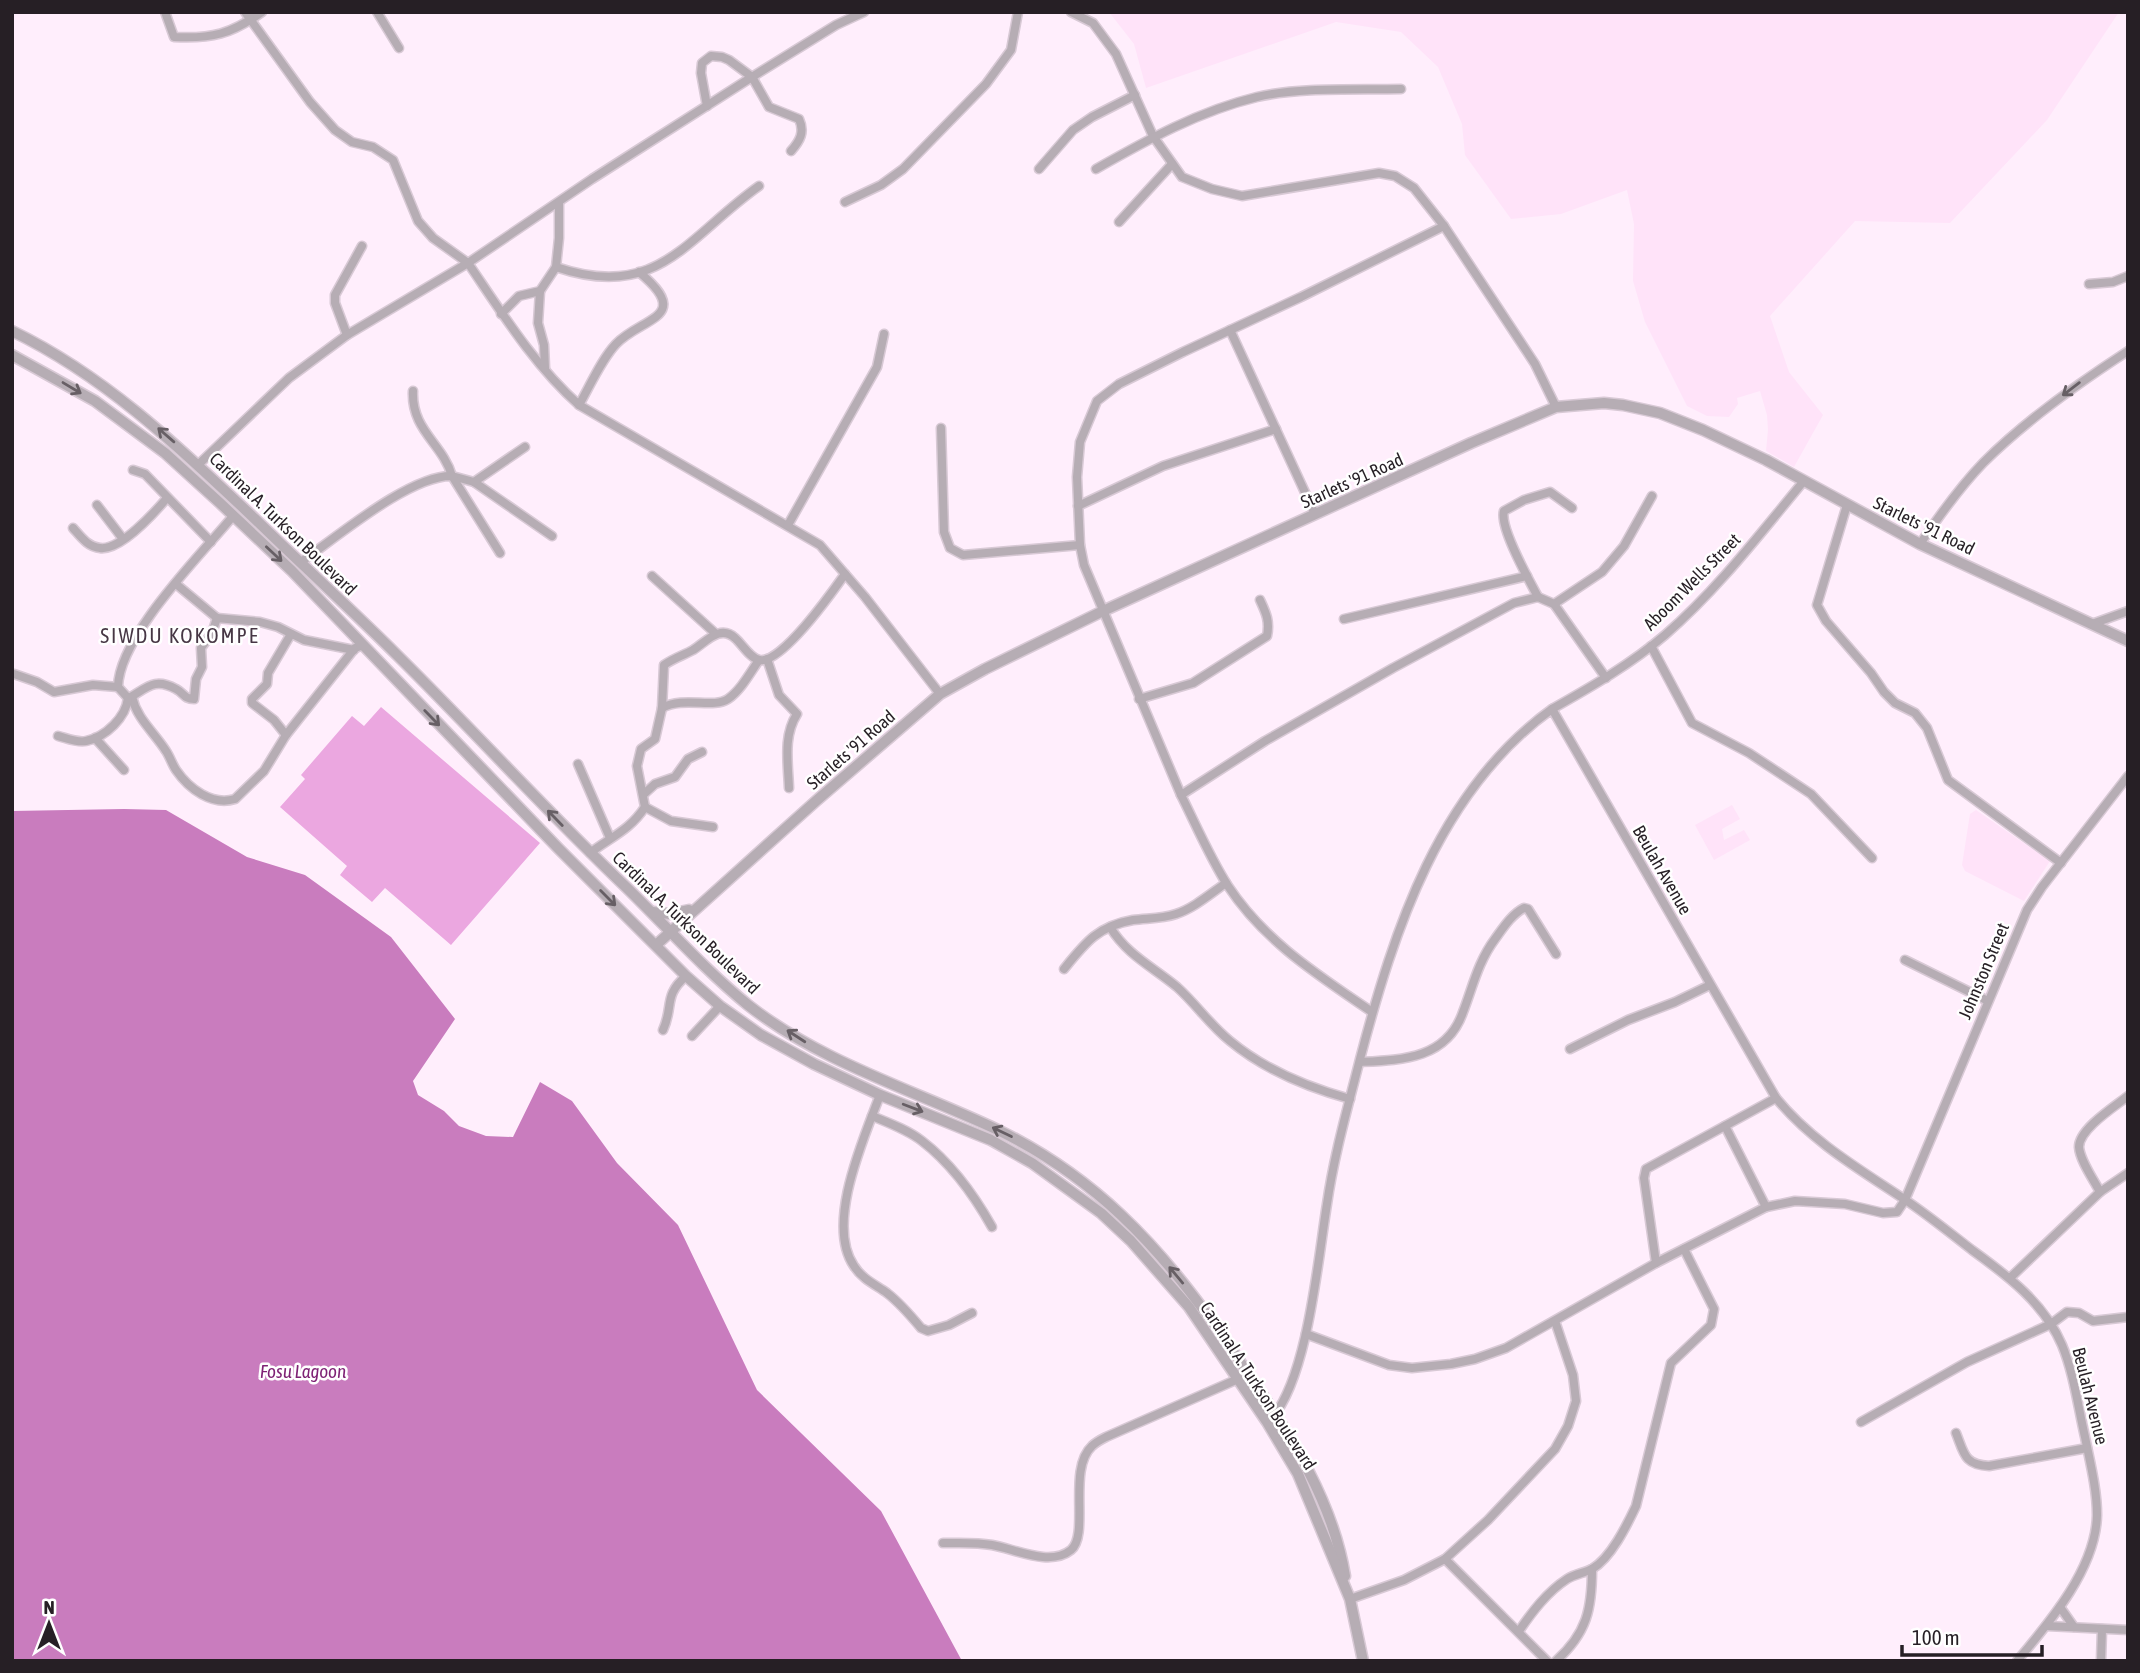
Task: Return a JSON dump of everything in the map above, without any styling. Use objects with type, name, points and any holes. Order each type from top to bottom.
[{"type":"street","points":[[165,12],[174,37],[201,39],[223,35],[247,17],[262,12]]},
{"type":"street","points":[[377,12],[399,48]]},
{"type":"street","points":[[198,464],[289,378],[347,335],[468,263],[592,179],[836,25],[864,12]]},
{"type":"street","points":[[845,202],[881,186],[903,169],[986,84],[1011,50],[1018,12]]},
{"type":"street","points":[[1071,12],[1093,23],[1115,54],[1153,136],[1182,177],[1212,189],[1242,196],[1379,173],[1395,176],[1414,188],[1444,226],[1535,364],[1556,407]]},
{"type":"street","points":[[247,17],[310,102],[335,130],[352,142],[373,147],[393,160],[418,222],[433,238],[468,263],[501,313],[556,385],[579,405],[820,545],[940,694]]},
{"type":"street","points":[[707,106],[701,73],[702,63],[711,56],[722,57],[752,78],[769,107],[799,119],[802,126],[800,140],[791,150]]},
{"type":"street","points":[[1096,169],[1153,136],[1205,114],[1257,97],[1401,89]]},
{"type":"street","points":[[1039,169],[1073,130],[1135,95]]},
{"type":"street","points":[[1119,222],[1172,164]]},
{"type":"street","points":[[556,267],[582,276],[617,278],[639,272],[680,253],[759,186]]},
{"type":"street","points":[[545,369],[544,345],[538,323],[540,291],[556,267],[559,203]]},
{"type":"street","points":[[1372,1012],[1289,954],[1246,910],[1226,883],[1181,795],[1086,576],[1077,506],[1080,442],[1097,401],[1119,384],[1444,226]]},
{"type":"street","points":[[347,335],[335,303],[335,295],[362,246]]},
{"type":"street","points":[[579,405],[614,346],[659,317],[663,305],[657,287],[639,272]]},
{"type":"street","points":[[2089,284],[2106,284],[2128,276]]},
{"type":"street","points":[[501,313],[519,296],[540,291]]},
{"type":"street","points":[[1230,330],[1315,514]]},
{"type":"street","name":"Cardinal A. Turkson Boulevard","points":[[12,331],[92,377],[135,409],[198,464],[397,655],[571,835],[749,1006],[813,1047],[1021,1142],[1058,1164],[1122,1216],[1185,1285],[1276,1413],[1325,1507],[1342,1562],[1348,1594]]},
{"type":"street","points":[[788,525],[877,367],[884,334]]},
{"type":"street","points":[[1920,544],[1936,520],[1984,463],[2074,386],[2128,351]]},
{"type":"street","name":"Cardinal A. Turkson Boulevard","points":[[12,355],[94,401],[165,453],[224,507],[292,571],[358,648],[385,669],[558,848],[686,976],[720,1006],[771,1041],[880,1095],[991,1140],[1032,1163],[1101,1213],[1131,1241],[1189,1307],[1267,1423],[1306,1491],[1348,1594]]},
{"type":"street","points":[[413,391],[413,403],[425,434],[448,461],[452,476],[500,553]]},
{"type":"street","name":"Starlets '91 Road","points":[[656,945],[693,909],[940,694],[985,668],[1103,611],[1556,407],[1604,402],[1660,413],[1703,430],[1766,460],[1920,544],[2128,641]]},
{"type":"street","points":[[941,428],[944,533],[950,548],[963,555],[1080,545]]},
{"type":"street","points":[[1077,506],[1163,466],[1276,429]]},
{"type":"street","points":[[474,482],[525,447]]},
{"type":"street","points":[[133,470],[145,474],[211,542]]},
{"type":"street","points":[[301,562],[383,505],[423,481],[438,476],[452,476],[474,482],[552,536]]},
{"type":"street","name":"Aboom Wells Street","points":[[1552,709],[1606,678],[1651,646],[1691,610],[1740,559],[1803,482]]},
{"type":"street","points":[[1538,597],[1502,519],[1504,511],[1524,500],[1550,492],[1572,508]]},
{"type":"street","points":[[1554,604],[1602,572],[1624,546],[1652,496]]},
{"type":"street","points":[[73,528],[87,543],[109,548],[146,524],[167,498]]},
{"type":"street","points":[[224,507],[233,499]]},
{"type":"street","points":[[97,505],[123,539]]},
{"type":"street","points":[[1847,505],[1817,605],[1826,621],[1884,692],[1895,703],[1914,713],[1927,728],[1948,780],[2061,863]]},
{"type":"street","points":[[118,687],[119,672],[130,645],[176,584],[233,516]]},
{"type":"street","points":[[662,708],[678,702],[717,703],[729,699],[763,660],[796,638],[845,574]]},
{"type":"street","points":[[652,576],[716,634]]},
{"type":"street","points":[[1344,619],[1527,576]]},
{"type":"street","points":[[176,584],[217,618],[260,622],[278,627],[304,640],[358,648]]},
{"type":"street","points":[[1181,795],[1265,741],[1514,603],[1538,597],[1554,604],[1606,678]]},
{"type":"street","points":[[1139,699],[1193,684],[1267,636],[1268,617],[1260,600]]},
{"type":"street","points":[[2092,624],[2128,611]]},
{"type":"street","points":[[58,736],[78,741],[95,738],[124,715],[130,697],[146,685],[158,684],[176,689],[184,697],[194,699],[195,678],[202,667],[201,648],[212,633],[217,618]]},
{"type":"street","points":[[590,853],[610,838],[627,830],[645,807],[640,784],[639,756],[643,746],[655,739],[662,708],[664,664],[693,650],[716,634],[725,632],[732,635],[752,655],[763,660],[779,695],[797,714],[790,725],[788,735],[789,788]]},
{"type":"street","points":[[286,735],[274,720],[252,703],[252,699],[269,680],[268,673],[291,634]]},
{"type":"street","points":[[1651,646],[1692,723],[1749,754],[1811,794],[1872,858]]},
{"type":"street","points":[[14,674],[37,682],[54,692],[93,685],[118,687],[130,697],[136,711],[166,751],[177,772],[210,800],[221,801],[235,799],[264,771],[286,735],[358,648]]},
{"type":"street","points":[[385,669],[397,655]]},
{"type":"street","points":[[1267,1423],[1276,1413],[1289,1387],[1306,1334],[1327,1201],[1350,1099],[1372,1012],[1422,872],[1444,832],[1479,779],[1530,725],[1552,709]]},
{"type":"street","name":"Beulah Avenue","points":[[1552,709],[1776,1098],[1800,1125],[1858,1170],[1905,1200],[2011,1277],[2031,1298],[2062,1345],[2072,1377],[2087,1448],[2095,1492],[2096,1530],[2090,1554],[2060,1607],[2017,1661]]},
{"type":"street","points":[[95,738],[124,770]]},
{"type":"street","points":[[644,794],[655,784],[675,777],[688,759],[702,752]]},
{"type":"street","points":[[578,764],[610,838]]},
{"type":"street","name":"Johnston Street","points":[[1905,1200],[2027,910],[2128,776]]},
{"type":"street","points":[[645,807],[671,821],[713,827]]},
{"type":"street","points":[[558,848],[571,835]]},
{"type":"street","points":[[1065,969],[1088,939],[1110,927],[1134,920],[1153,920],[1174,915],[1192,907],[1226,883]]},
{"type":"street","points":[[651,911],[670,914],[693,909]]},
{"type":"street","points":[[1360,1062],[1413,1056],[1446,1041],[1463,1014],[1484,954],[1519,910],[1528,909],[1556,954]]},
{"type":"street","points":[[1110,927],[1124,947],[1181,991],[1213,1025],[1247,1054],[1291,1080],[1350,1099]]},
{"type":"street","points":[[1905,960],[1988,1001]]},
{"type":"street","points":[[663,1030],[668,1019],[674,987],[686,976]]},
{"type":"street","points":[[1570,1049],[1628,1020],[1710,985]]},
{"type":"street","points":[[692,1036],[720,1006]]},
{"type":"street","points":[[880,1095],[850,1180],[845,1205],[846,1246],[853,1265],[862,1276],[888,1294],[921,1328],[928,1331],[950,1325],[972,1313]]},
{"type":"street","points":[[2101,1192],[2079,1146],[2083,1135],[2128,1096]]},
{"type":"street","points":[[1656,1264],[1644,1178],[1646,1169],[1776,1098]]},
{"type":"street","points":[[872,1116],[908,1132],[933,1150],[961,1180],[992,1227]]},
{"type":"street","points":[[1725,1126],[1766,1207]]},
{"type":"street","points":[[2011,1277],[2101,1192],[2128,1173]]},
{"type":"street","points":[[1306,1334],[1375,1361],[1412,1368],[1475,1359],[1506,1348],[1656,1264],[1766,1207],[1795,1200],[1845,1204],[1890,1213],[1897,1212],[1905,1200]]},
{"type":"street","points":[[1518,1631],[1550,1593],[1566,1579],[1592,1569],[1616,1541],[1636,1506],[1671,1363],[1711,1325],[1714,1317],[1714,1309],[1684,1249]]},
{"type":"street","points":[[1861,1422],[1967,1362],[2050,1324],[2070,1311],[2093,1321],[2128,1317]]},
{"type":"street","points":[[1363,1661],[1348,1594],[1404,1580],[1445,1559],[1527,1481],[1555,1450],[1569,1426],[1576,1401],[1573,1375],[1555,1321]]},
{"type":"street","points":[[943,1543],[995,1545],[1048,1557],[1060,1556],[1069,1551],[1076,1544],[1083,1461],[1091,1446],[1238,1379]]},
{"type":"street","points":[[1956,1433],[1966,1457],[1979,1465],[1989,1466],[2087,1448]]},
{"type":"street","points":[[1445,1559],[1548,1661]]},
{"type":"street","points":[[1556,1661],[1576,1642],[1582,1631],[1591,1602],[1592,1569]]},
{"type":"street","points":[[2060,1607],[2074,1627]]},
{"type":"street","points":[[2047,1626],[2128,1630]]},
{"type":"street","points":[[2101,1661],[2102,1629]]},
{"type":"shaded area","points":[[1109,12],[2119,12],[2047,120],[1950,223],[1855,221],[1770,316],[1789,372],[1823,415],[1794,467],[1766,451],[1767,415],[1760,391],[1737,398],[1738,404],[1729,417],[1707,416],[1687,406],[1645,322],[1633,281],[1634,224],[1627,190],[1561,214],[1511,219],[1465,155],[1462,124],[1438,67],[1401,32],[1336,22],[1146,88],[1134,44]]},
{"type":"shaded area","points":[[381,707],[540,843],[451,945],[385,888],[372,902],[340,875],[347,866],[280,807],[305,779],[301,775],[352,716],[364,726]]},
{"type":"shaded area","points":[[1732,805],[1740,819],[1722,829],[1724,840],[1744,830],[1750,840],[1714,860],[1695,825]]},
{"type":"shaded area","points":[[1976,810],[2050,861],[2024,901],[1965,871],[1962,865],[1970,814]]},
{"type":"water","name":"Fosu Lagoon","points":[[166,810],[247,857],[305,875],[391,937],[455,1019],[413,1081],[418,1095],[444,1111],[459,1126],[486,1136],[513,1137],[540,1082],[572,1101],[617,1163],[678,1225],[757,1390],[881,1511],[962,1661],[12,1661],[12,811]]},
{"type":"district","name":"SIWDU KOKOMPE","points":[[180,636]]}]
